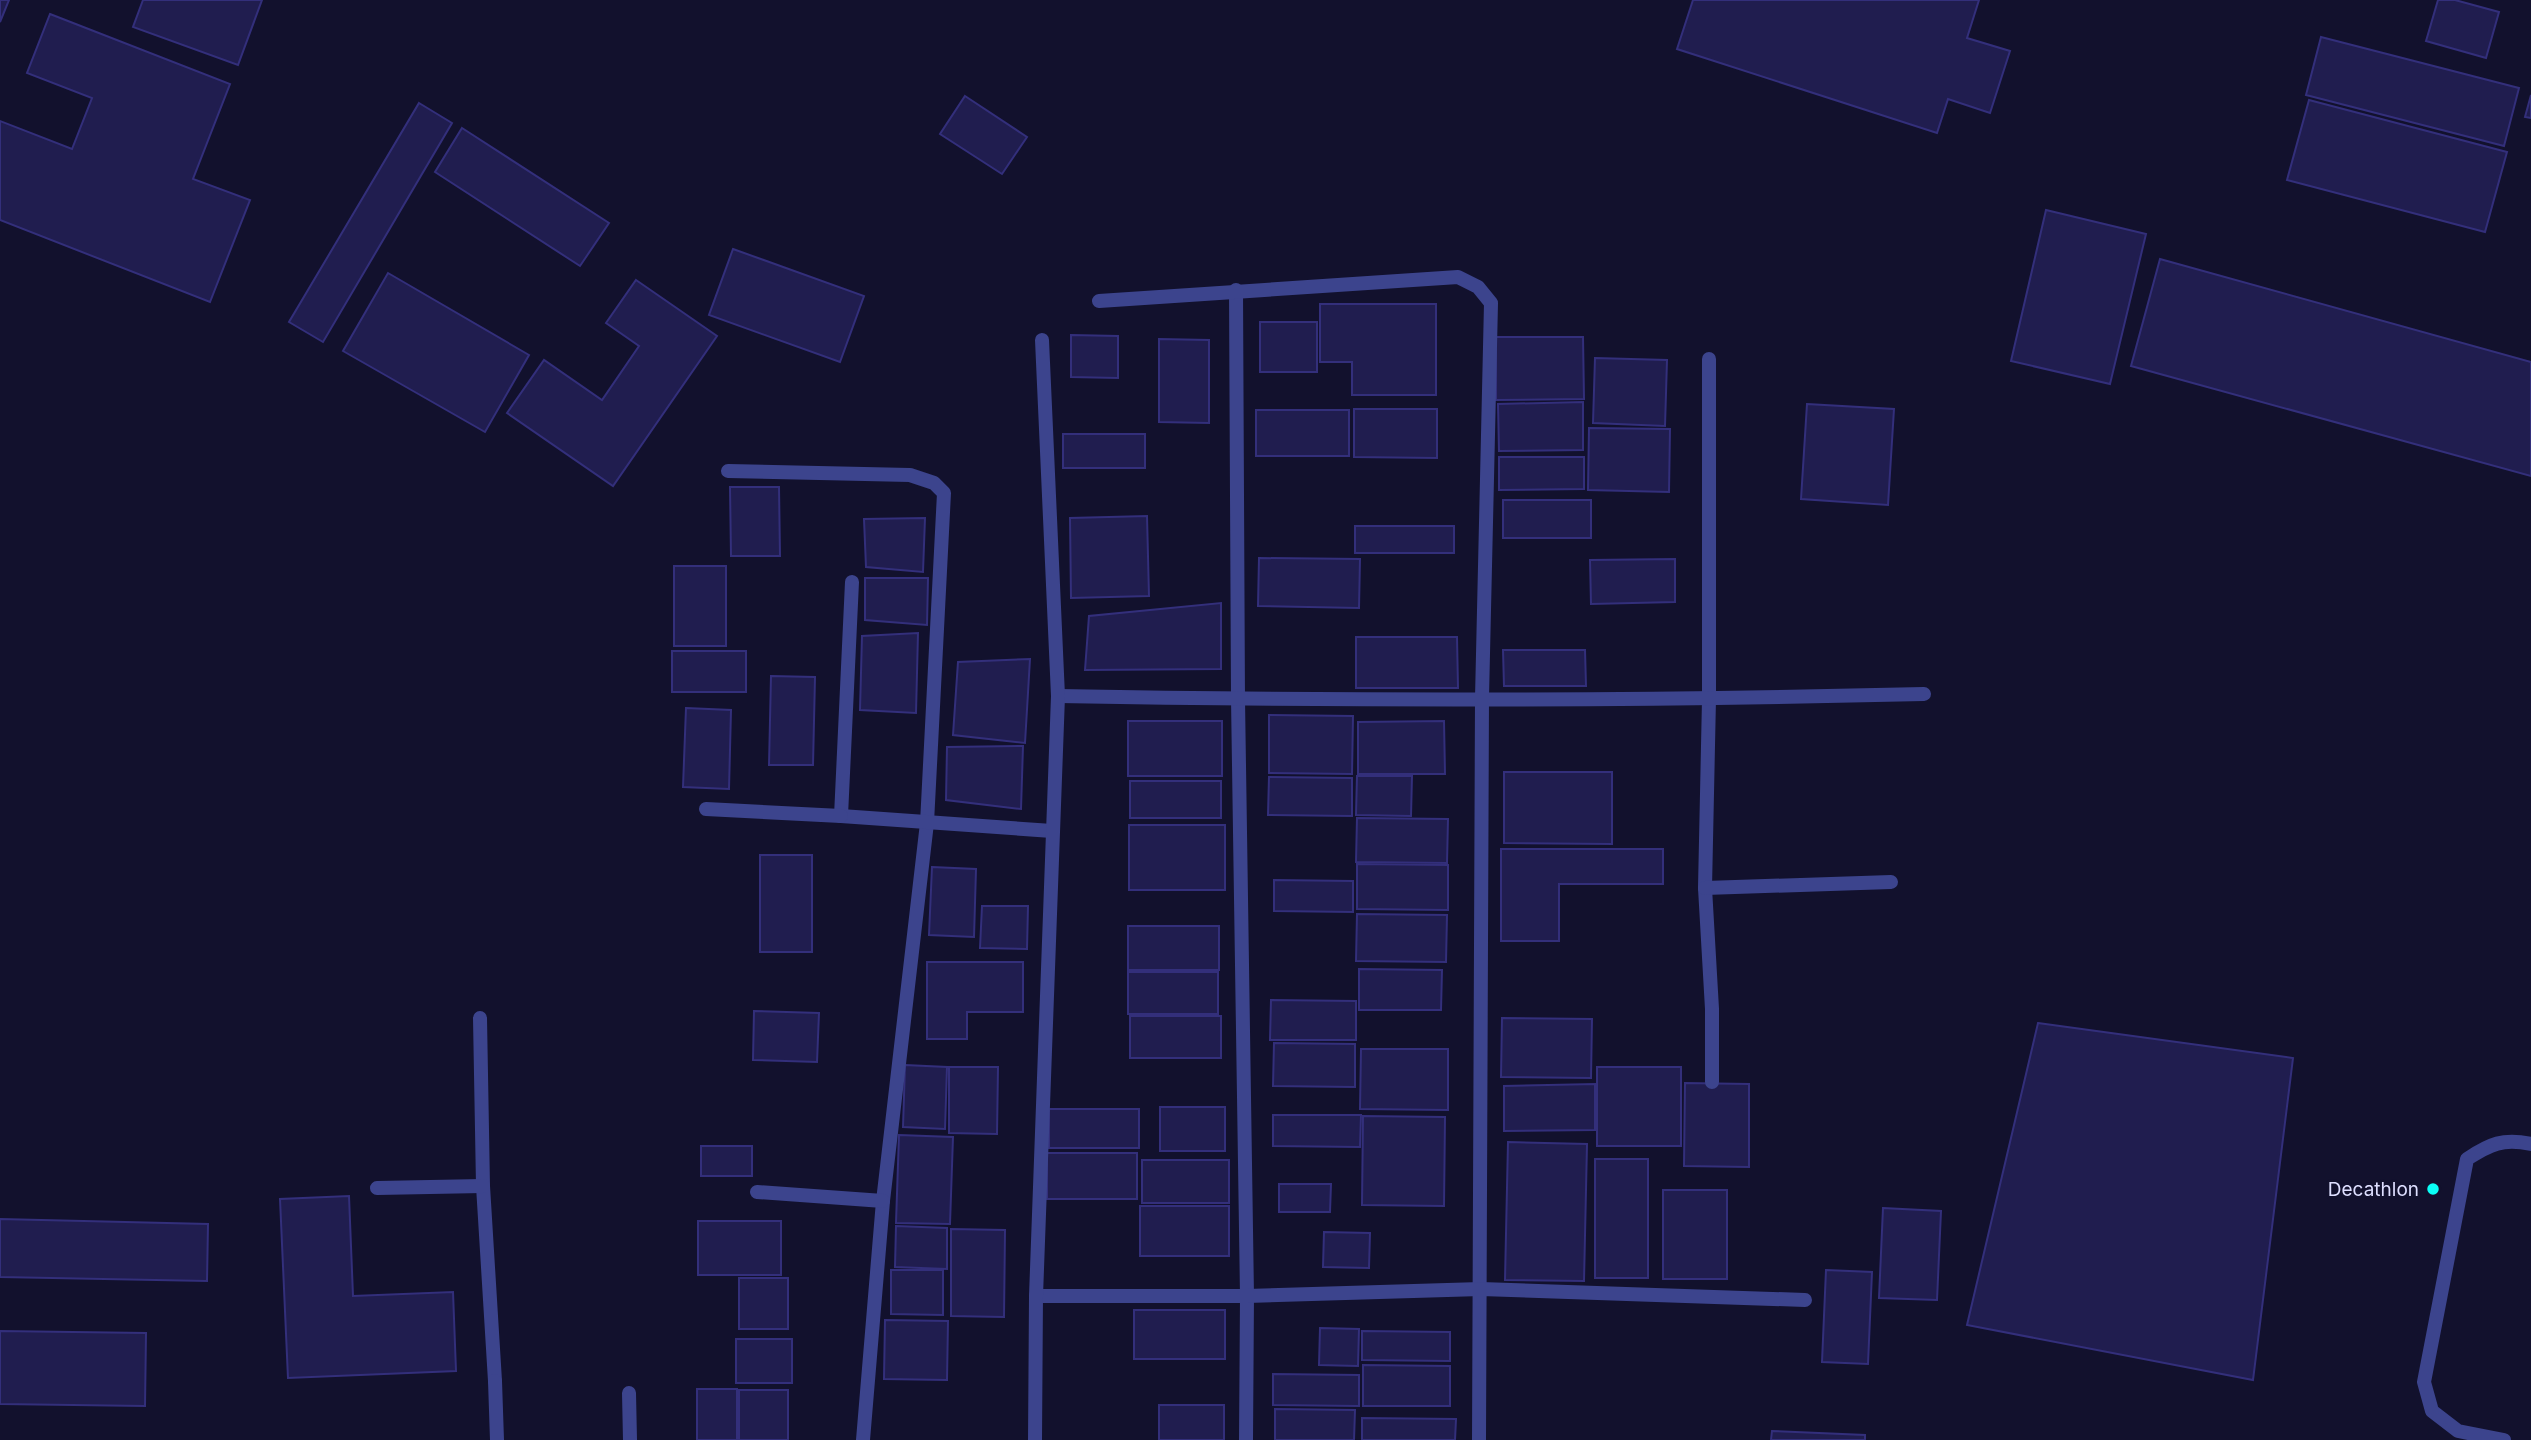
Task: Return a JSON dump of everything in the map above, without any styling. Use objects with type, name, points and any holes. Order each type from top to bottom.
[{"type":"street","points":[[1098,301],[1458,277],[1478,287],[1490,303],[1482,698],[1479,1440]]},
{"type":"street","points":[[1236,290],[1238,699],[1247,1296],[1246,1440]]},
{"type":"street","points":[[1035,1440],[1036,1296],[1058,696],[1042,340]]},
{"type":"street","points":[[1709,359],[1709,699],[1705,888],[1712,1009],[1712,1082]]},
{"type":"street","points":[[728,471],[910,475],[934,483],[944,493],[927,823],[883,1201],[863,1440]]},
{"type":"street","points":[[841,816],[852,582]]},
{"type":"street","points":[[1058,696],[1238,699],[1709,699],[1924,694]]},
{"type":"street","points":[[706,809],[1052,831]]},
{"type":"street","points":[[1705,888],[1891,882]]},
{"type":"street","points":[[480,1018],[483,1186],[497,1440]]},
{"type":"street","points":[[2504,1440],[2458,1431],[2432,1411],[2424,1382],[2467,1160],[2489,1144],[2516,1141],[2531,1144]]},
{"type":"street","points":[[377,1188],[483,1186]]},
{"type":"street","points":[[757,1192],[883,1201]]},
{"type":"street","points":[[1036,1296],[1247,1296],[1481,1289],[1805,1300]]},
{"type":"street","points":[[629,1393],[630,1440]]},
{"type":"building","points":[[0,0],[9,0],[0,22]]},
{"type":"building","points":[[143,0],[262,0],[238,65],[133,27]]},
{"type":"building","points":[[1693,0],[1979,0],[1967,38],[2010,51],[1990,113],[1948,99],[1937,133],[1677,49]]},
{"type":"building","points":[[2438,0],[2455,0],[2499,12],[2486,58],[2426,41]]},
{"type":"building","points":[[50,14],[230,84],[193,179],[250,200],[210,302],[0,220],[0,121],[72,149],[92,98],[27,73]]},
{"type":"building","points":[[2321,37],[2519,88],[2504,146],[2306,95]]},
{"type":"building","points":[[2531,95],[2531,118],[2525,117]]},
{"type":"building","points":[[965,96],[1027,137],[1002,174],[940,134]]},
{"type":"building","points":[[2309,100],[2507,152],[2485,232],[2287,180]]},
{"type":"building","points":[[419,103],[452,123],[323,342],[289,322]]},
{"type":"building","points":[[462,128],[609,223],[580,266],[435,172]]},
{"type":"building","points":[[2046,210],[2146,234],[2110,384],[2011,361]]},
{"type":"building","points":[[733,249],[864,296],[840,362],[709,315]]},
{"type":"building","points":[[2160,259],[2531,362],[2531,476],[2131,366]]},
{"type":"building","points":[[388,273],[529,355],[485,432],[343,351]]},
{"type":"building","points":[[636,280],[717,336],[613,486],[507,413],[544,360],[602,400],[639,346],[606,323]]},
{"type":"building","points":[[1320,304],[1436,304],[1436,395],[1352,395],[1352,362],[1320,362]]},
{"type":"building","points":[[1260,322],[1317,322],[1317,372],[1260,372]]},
{"type":"building","points":[[1071,335],[1118,336],[1118,378],[1071,377]]},
{"type":"building","points":[[1496,337],[1583,337],[1584,399],[1496,400]]},
{"type":"building","points":[[1159,339],[1209,340],[1209,423],[1159,422]]},
{"type":"building","points":[[1595,358],[1667,360],[1665,426],[1593,423]]},
{"type":"building","points":[[1583,402],[1583,450],[1499,451],[1498,404]]},
{"type":"building","points":[[1807,404],[1894,409],[1888,505],[1801,499]]},
{"type":"building","points":[[1354,409],[1437,409],[1437,458],[1354,457]]},
{"type":"building","points":[[1256,410],[1349,410],[1349,456],[1256,456]]},
{"type":"building","points":[[1589,428],[1670,429],[1669,492],[1588,490]]},
{"type":"building","points":[[1063,434],[1145,434],[1145,468],[1063,468]]},
{"type":"building","points":[[1499,457],[1584,457],[1584,489],[1499,490]]},
{"type":"building","points":[[730,487],[779,487],[780,556],[731,556]]},
{"type":"building","points":[[1503,500],[1591,500],[1591,538],[1503,538]]},
{"type":"building","points":[[1147,516],[1149,596],[1071,598],[1070,518]]},
{"type":"building","points":[[925,518],[923,572],[866,567],[864,519]]},
{"type":"building","points":[[1355,526],[1454,526],[1454,553],[1355,553]]},
{"type":"building","points":[[1259,558],[1360,559],[1359,608],[1258,606]]},
{"type":"building","points":[[1675,559],[1675,602],[1591,604],[1590,560]]},
{"type":"building","points":[[674,566],[726,566],[726,646],[674,646]]},
{"type":"building","points":[[865,578],[928,578],[927,625],[865,620]]},
{"type":"building","points":[[1221,603],[1221,669],[1085,670],[1089,616]]},
{"type":"building","points":[[918,633],[916,713],[860,710],[862,636]]},
{"type":"building","points":[[1356,637],[1457,637],[1458,688],[1356,688]]},
{"type":"building","points":[[1503,650],[1585,650],[1586,686],[1504,686]]},
{"type":"building","points":[[672,651],[746,651],[746,692],[672,692]]},
{"type":"building","points":[[1030,659],[1025,743],[953,735],[958,662]]},
{"type":"building","points":[[771,676],[815,677],[813,765],[769,765]]},
{"type":"building","points":[[686,708],[731,710],[729,789],[683,787]]},
{"type":"building","points":[[1269,715],[1353,716],[1352,774],[1269,773]]},
{"type":"building","points":[[1128,721],[1222,721],[1222,776],[1128,776]]},
{"type":"building","points":[[1444,721],[1445,774],[1358,774],[1358,722]]},
{"type":"building","points":[[1023,746],[1021,809],[946,800],[947,747]]},
{"type":"building","points":[[1504,772],[1612,772],[1612,844],[1504,843]]},
{"type":"building","points":[[1357,776],[1412,776],[1411,816],[1356,815]]},
{"type":"building","points":[[1269,777],[1352,778],[1352,816],[1268,815]]},
{"type":"building","points":[[1130,781],[1221,781],[1221,818],[1130,818]]},
{"type":"building","points":[[1357,818],[1448,819],[1447,863],[1356,862]]},
{"type":"building","points":[[1129,825],[1225,825],[1225,890],[1129,890]]},
{"type":"building","points":[[1501,849],[1663,849],[1663,884],[1559,884],[1559,941],[1501,941]]},
{"type":"building","points":[[760,855],[812,855],[812,952],[760,952]]},
{"type":"building","points":[[1357,864],[1448,865],[1448,910],[1357,909]]},
{"type":"building","points":[[932,867],[976,869],[974,937],[929,935]]},
{"type":"building","points":[[1274,880],[1353,881],[1353,912],[1274,911]]},
{"type":"building","points":[[982,906],[1028,906],[1027,949],[980,948]]},
{"type":"building","points":[[1357,914],[1447,915],[1446,962],[1356,961]]},
{"type":"building","points":[[1128,926],[1219,926],[1219,970],[1128,970]]},
{"type":"building","points":[[927,962],[1023,962],[1023,1012],[967,1012],[967,1039],[927,1039]]},
{"type":"building","points":[[1359,969],[1442,970],[1441,1010],[1359,1010]]},
{"type":"building","points":[[1128,972],[1218,972],[1218,1014],[1128,1014]]},
{"type":"building","points":[[1271,1000],[1356,1001],[1356,1040],[1270,1040]]},
{"type":"building","points":[[754,1011],[819,1013],[817,1062],[753,1060]]},
{"type":"building","points":[[1130,1016],[1221,1016],[1221,1058],[1130,1058]]},
{"type":"building","points":[[1502,1018],[1592,1019],[1591,1078],[1501,1077]]},
{"type":"building","points":[[2038,1023],[2293,1058],[2253,1380],[1967,1325]]},
{"type":"building","points":[[1274,1043],[1355,1044],[1355,1087],[1273,1086]]},
{"type":"building","points":[[1361,1049],[1448,1049],[1448,1110],[1360,1109]]},
{"type":"building","points":[[905,1065],[947,1067],[945,1129],[903,1127]]},
{"type":"building","points":[[949,1067],[998,1067],[997,1134],[949,1133]]},
{"type":"building","points":[[1597,1067],[1681,1067],[1681,1146],[1597,1146]]},
{"type":"building","points":[[1685,1083],[1749,1084],[1749,1167],[1684,1166]]},
{"type":"building","points":[[1595,1084],[1595,1130],[1504,1131],[1504,1086]]},
{"type":"building","points":[[1160,1107],[1225,1107],[1225,1151],[1160,1151]]},
{"type":"building","points":[[1049,1109],[1139,1109],[1139,1148],[1049,1148]]},
{"type":"building","points":[[1273,1115],[1361,1115],[1360,1147],[1273,1146]]},
{"type":"building","points":[[1363,1116],[1445,1117],[1444,1206],[1362,1205]]},
{"type":"building","points":[[899,1135],[953,1137],[950,1224],[896,1223]]},
{"type":"building","points":[[1508,1142],[1587,1144],[1584,1281],[1505,1280]]},
{"type":"building","points":[[701,1146],[752,1146],[752,1176],[701,1176]]},
{"type":"building","points":[[1047,1153],[1137,1153],[1137,1199],[1047,1199]]},
{"type":"building","points":[[1595,1159],[1648,1159],[1648,1278],[1595,1278]]},
{"type":"building","points":[[1142,1160],[1229,1160],[1229,1203],[1142,1203]]},
{"type":"building","points":[[1279,1184],[1331,1184],[1330,1212],[1279,1212]]},
{"type":"building","points":[[1663,1190],[1727,1190],[1727,1279],[1663,1279]]},
{"type":"building","points":[[349,1196],[353,1296],[453,1292],[456,1371],[288,1378],[280,1199]]},
{"type":"building","points":[[1140,1206],[1229,1206],[1229,1256],[1140,1256]]},
{"type":"building","points":[[1883,1208],[1941,1211],[1937,1300],[1879,1298]]},
{"type":"building","points":[[0,1219],[208,1224],[207,1281],[0,1277]]},
{"type":"building","points":[[698,1221],[781,1221],[781,1275],[698,1275]]},
{"type":"building","points":[[896,1226],[947,1228],[947,1269],[895,1267]]},
{"type":"building","points":[[951,1229],[1005,1230],[1004,1317],[951,1316]]},
{"type":"building","points":[[1324,1232],[1370,1233],[1369,1268],[1323,1267]]},
{"type":"building","points":[[891,1270],[943,1270],[943,1315],[891,1314]]},
{"type":"building","points":[[1826,1270],[1872,1272],[1868,1364],[1822,1362]]},
{"type":"building","points":[[739,1278],[788,1278],[788,1329],[739,1329]]},
{"type":"building","points":[[1134,1310],[1225,1310],[1225,1359],[1134,1359]]},
{"type":"building","points":[[885,1320],[948,1321],[947,1380],[884,1379]]},
{"type":"building","points":[[1320,1328],[1359,1329],[1358,1366],[1319,1365]]},
{"type":"building","points":[[0,1331],[146,1333],[145,1406],[0,1404]]},
{"type":"building","points":[[1362,1331],[1450,1332],[1450,1361],[1362,1360]]},
{"type":"building","points":[[736,1339],[792,1339],[792,1383],[736,1383]]},
{"type":"building","points":[[1363,1365],[1450,1366],[1450,1406],[1363,1406]]},
{"type":"building","points":[[1273,1374],[1359,1375],[1359,1406],[1273,1405]]},
{"type":"building","points":[[697,1389],[737,1389],[737,1440],[697,1440]]},
{"type":"building","points":[[739,1390],[788,1390],[788,1440],[739,1440]]},
{"type":"building","points":[[1159,1405],[1224,1405],[1224,1440],[1159,1440]]},
{"type":"building","points":[[1275,1409],[1355,1410],[1354,1440],[1275,1440]]},
{"type":"building","points":[[1362,1418],[1456,1419],[1455,1440],[1362,1440]]},
{"type":"building","points":[[1772,1431],[1865,1435],[1865,1440],[1771,1440]]},
{"type":"place","name":"Decathlon","points":[[2433,1189]]}]
